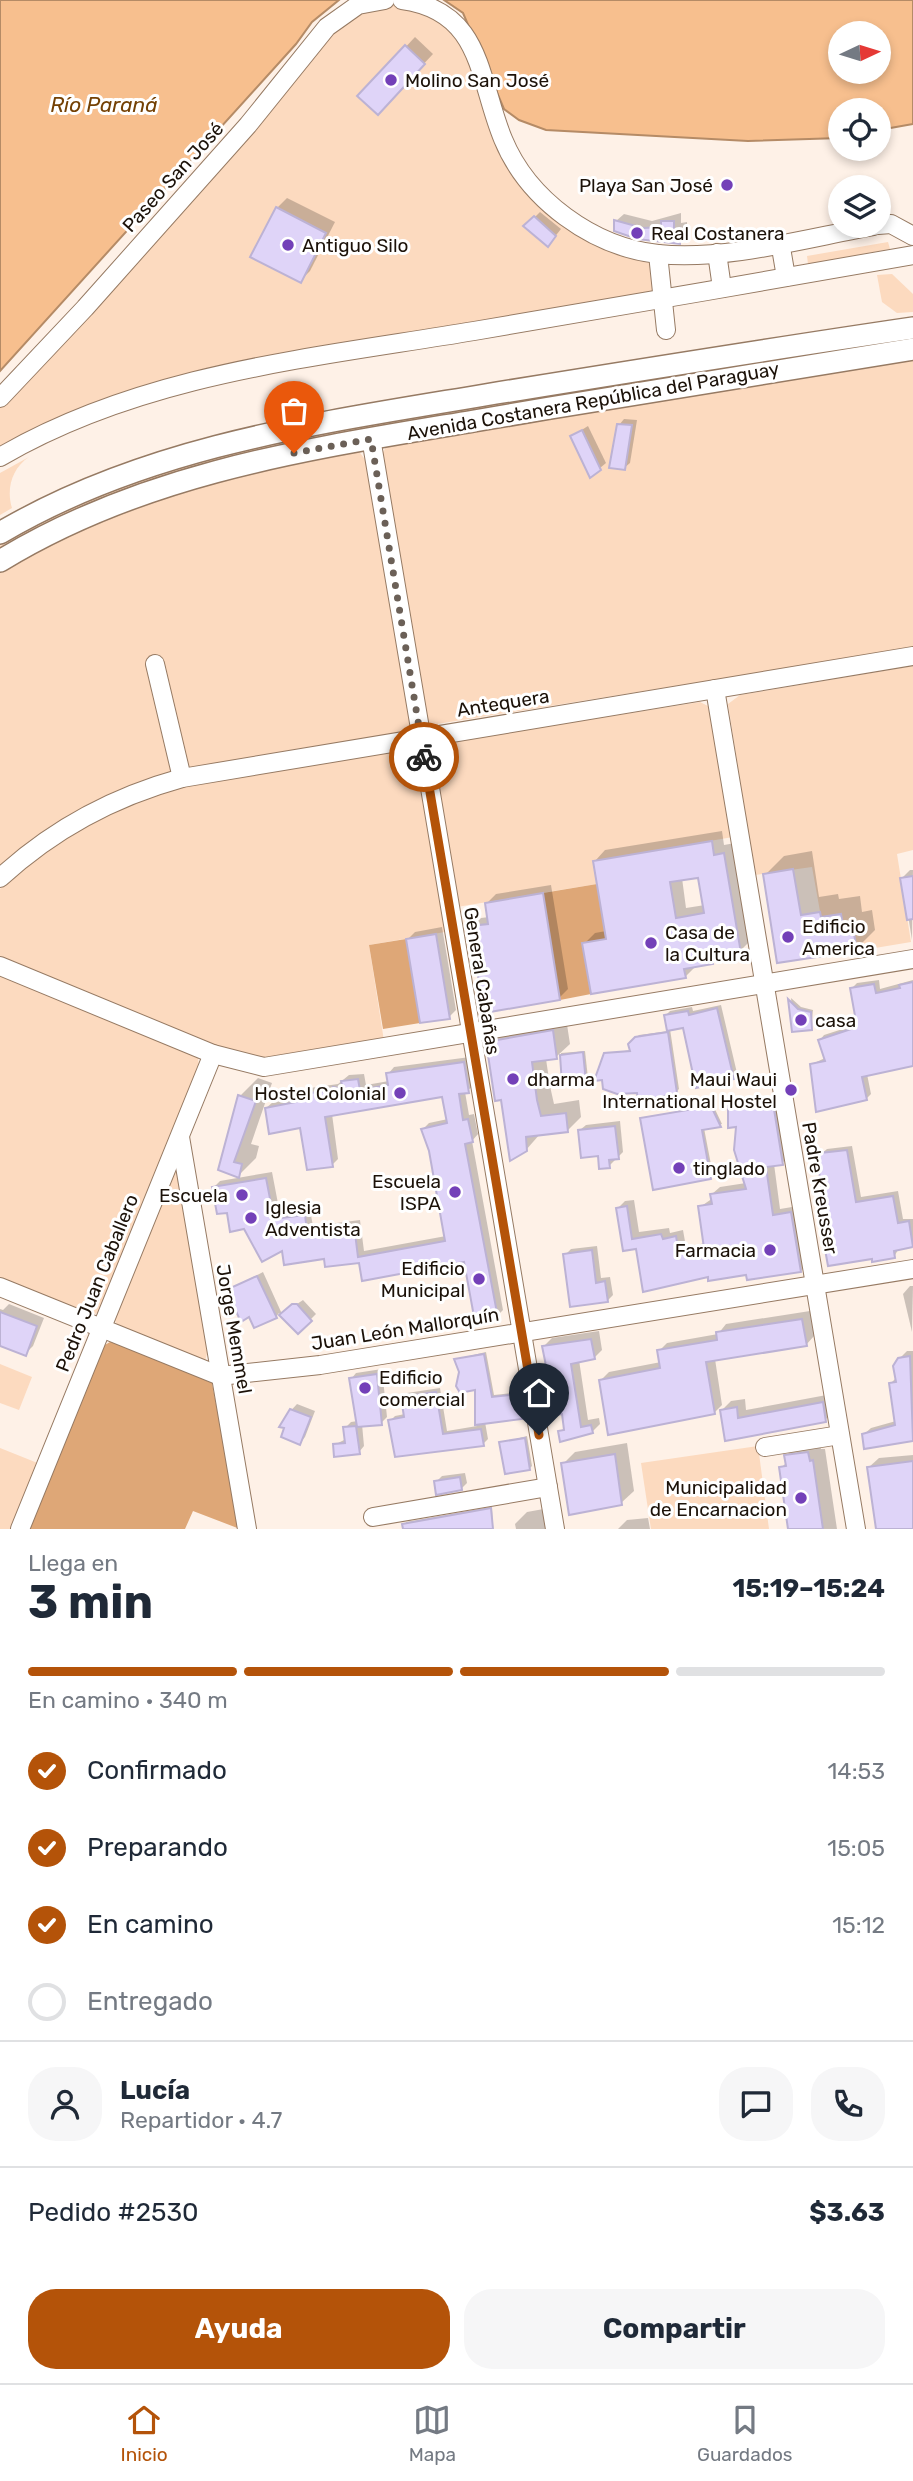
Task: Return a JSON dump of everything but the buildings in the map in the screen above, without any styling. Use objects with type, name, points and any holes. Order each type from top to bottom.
[{"type":"main road","name":"Avenida Costanera República del Paraguay","points":[[0,533],[33,513],[107,479],[202,449],[370,414],[913,328]]},
{"type":"main road","name":"Avenida Costanera República del Paraguay","points":[[0,561],[32,541],[122,499],[225,468],[371,439],[913,349]]},
{"type":"street","name":"Paseo San José","points":[[0,398],[85,309],[248,125],[327,27],[358,5],[385,0]]},
{"type":"street","points":[[402,0],[439,11],[467,38],[480,62],[510,156],[537,193],[564,216],[595,234],[629,248],[658,254],[717,253],[828,234]]},
{"type":"street","points":[[891,224],[913,236]]},
{"type":"street","points":[[780,242],[786,277]]},
{"type":"street","points":[[717,253],[722,288]]},
{"type":"street","points":[[658,254],[666,330]]},
{"type":"street","points":[[0,457],[68,422],[183,383],[284,362],[913,255]]},
{"type":"street","name":"General Cabañas","points":[[371,439],[469,1034],[555,1529]]},
{"type":"street","name":"Antequera","points":[[0,878],[48,839],[88,814],[128,795],[182,778],[913,656]]},
{"type":"street","points":[[155,664],[182,778]]},
{"type":"street","name":"Padre Kreusser","points":[[715,689],[856,1529]]},
{"type":"street","points":[[0,966],[214,1054],[264,1067],[913,959]]},
{"type":"street","name":"Pedro Juan Caballero","points":[[20,1529],[214,1054]]},
{"type":"street","name":"Jorge Memmel","points":[[180,1137],[247,1529]]},
{"type":"street","name":"Juan León Mallorquín","points":[[0,1287],[220,1376],[320,1365],[522,1330],[913,1269]]},
{"type":"street","points":[[765,1447],[840,1434]]},
{"type":"street","points":[[373,1517],[548,1487]]},
{"type":"shaded area","points":[[383,4],[420,8],[462,37],[528,189],[653,257],[657,296],[278,358],[0,452],[0,405],[342,19]]},
{"type":"shaded area","points":[[888,242],[890,249],[808,264],[807,256]]},
{"type":"shaded area","points":[[892,274],[913,294],[913,312],[897,313],[882,302],[877,275]]},
{"type":"shaded area","points":[[913,336],[913,341],[301,441],[261,450],[184,471],[108,497],[35,531],[0,551],[0,543],[89,496],[214,454],[484,405]]},
{"type":"shaded area","points":[[913,353],[913,648],[437,724],[428,722],[382,454],[387,445]]},
{"type":"shaded area","points":[[358,450],[366,461],[411,718],[408,728],[374,738],[223,762],[145,782],[107,796],[71,814],[35,837],[0,866],[0,571],[56,540],[179,489]]},
{"type":"shaded area","points":[[29,457],[18,467],[10,486],[12,508],[0,515],[0,473]]},
{"type":"shaded area","points":[[913,666],[913,850],[897,854],[911,942],[857,951],[853,929],[844,930],[841,914],[821,917],[812,867],[755,875],[728,704],[740,695]]},
{"type":"shaded area","points":[[700,702],[710,707],[733,837],[593,861],[597,884],[457,907],[432,751],[436,744]]},
{"type":"shaded area","points":[[410,748],[415,753],[445,932],[369,945],[384,1041],[265,1059],[238,1055],[0,956],[0,889],[29,862],[100,816],[167,789]]},
{"type":"shaded area","points":[[597,884],[606,939],[582,943],[591,994],[560,1000],[543,893]]},
{"type":"shaded area","points":[[406,939],[420,1023],[383,1029],[369,945]]},
{"type":"shaded area","points":[[0,974],[198,1057],[199,1067],[99,1312],[95,1314],[0,1280]]},
{"type":"shaded area","points":[[176,1160],[208,1350],[205,1361],[119,1328],[114,1319]]},
{"type":"shaded area","points":[[110,1342],[119,1343],[212,1383],[240,1529],[193,1511],[185,1529],[30,1529],[103,1346]]},
{"type":"shaded area","points":[[0,1364],[32,1377],[19,1410],[0,1403]]},
{"type":"shaded area","points":[[758,1446],[769,1529],[651,1529],[641,1463]]},
{"type":"shaded area","points":[[0,1448],[40,1464],[14,1529],[0,1529]]},
{"type":"water","name":"Río Paraná","points":[[0,0],[339,0],[312,22],[296,44],[0,371]]},
{"type":"water","points":[[444,0],[913,0],[913,124],[891,128],[891,98],[828,98],[828,138],[748,141],[546,130],[519,120],[504,109],[463,13]]},
{"type":"way so far","points":[[294,453],[371,439],[424,757]]},
{"type":"place","name":"Molino San José","points":[[391,80]]},
{"type":"place","name":"Playa San José","points":[[727,185]]},
{"type":"place","name":"Real Costanera","points":[[637,233]]},
{"type":"place","name":"Antiguo Silo","points":[[288,245]]},
{"type":"place","name":"Edificio America","points":[[788,937]]},
{"type":"place","name":"Casa de la Cultura","points":[[651,943]]},
{"type":"place","name":"casa","points":[[801,1020]]},
{"type":"place","name":"dharma","points":[[513,1079]]},
{"type":"place","name":"Maui Waui International Hostel","points":[[791,1090]]},
{"type":"place","name":"Hostel Colonial","points":[[400,1093]]},
{"type":"place","name":"tinglado","points":[[679,1168]]},
{"type":"place","name":"Escuela ISPA","points":[[455,1192]]},
{"type":"place","name":"Escuela","points":[[242,1195]]},
{"type":"place","name":"Iglesia Adventista","points":[[251,1218]]},
{"type":"place","name":"Farmacia","points":[[770,1250]]},
{"type":"place","name":"Edificio Municipal","points":[[479,1279]]},
{"type":"place","name":"Edificio comercial","points":[[365,1388]]},
{"type":"place","name":"Municipalidad de Encarnacion","points":[[801,1498]]},
{"type":"route","points":[[424,757],[539,1435]]}]
